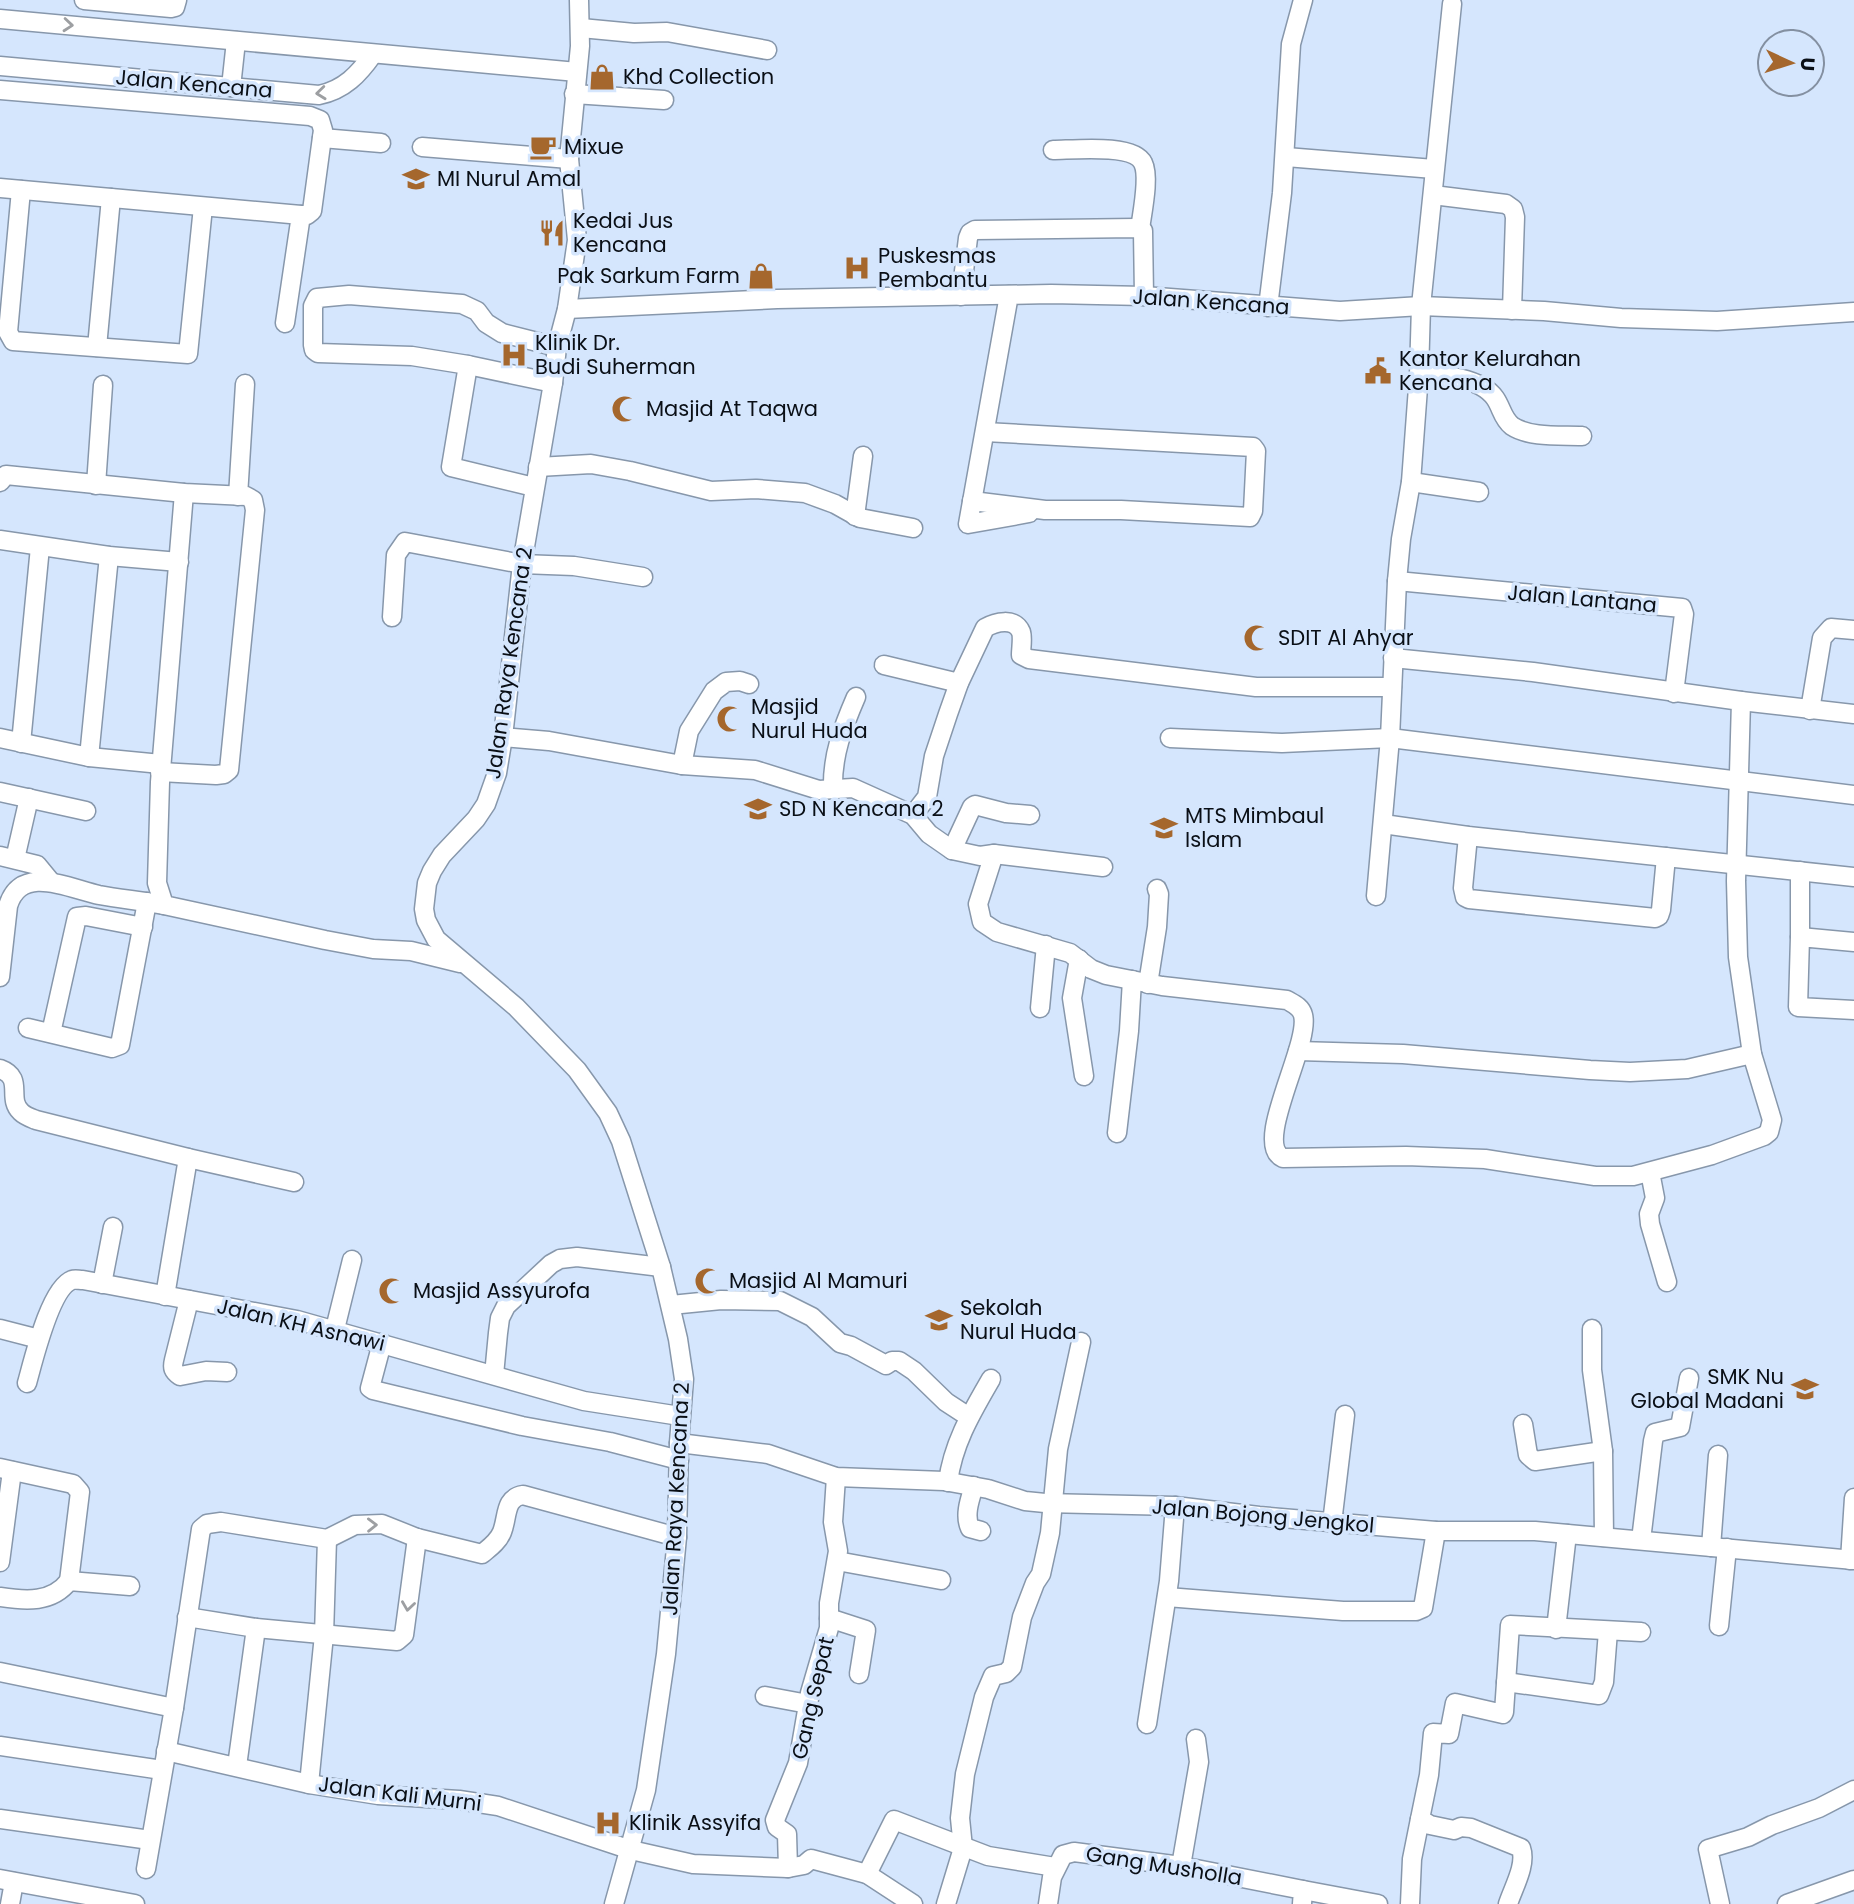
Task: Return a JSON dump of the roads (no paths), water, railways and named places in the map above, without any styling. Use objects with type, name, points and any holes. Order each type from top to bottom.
[{"type":"street","points":[[84,0],[171,8],[175,7],[177,0]]},
{"type":"street","name":"Jalan Raya Kencana 2","points":[[579,0],[581,28],[569,159],[577,240],[567,309],[556,347],[553,383],[522,564],[497,773],[486,804],[476,819],[442,855],[427,883],[424,909],[430,930],[444,947],[516,1007],[569,1061],[608,1113],[621,1141],[671,1305],[684,1379],[680,1416],[677,1538],[666,1654],[646,1790],[614,1904]]},
{"type":"street","points":[[1268,307],[1286,157],[1291,44],[1303,0]]},
{"type":"street","points":[[1376,897],[1390,738],[1396,581],[1411,482],[1419,374],[1420,306],[1452,4]]},
{"type":"street","points":[[0,19],[577,72]]},
{"type":"street","points":[[581,28],[634,33],[667,32],[767,50]]},
{"type":"street","points":[[231,87],[236,41]]},
{"type":"street","name":"Jalan Kencana","points":[[0,66],[319,95],[331,93],[353,79],[373,54]]},
{"type":"street","points":[[0,90],[310,116],[320,120],[322,138],[312,211],[307,215],[0,188]]},
{"type":"street","points":[[574,94],[664,100]]},
{"type":"street","points":[[322,138],[381,143]]},
{"type":"street","points":[[422,147],[569,159]]},
{"type":"street","points":[[1053,150],[1121,150],[1136,155],[1143,163],[1145,179],[1140,229],[1143,236],[1144,296]]},
{"type":"street","points":[[1286,157],[1434,169]]},
{"type":"street","points":[[20,190],[8,332],[13,341],[188,354],[203,206]]},
{"type":"street","points":[[1433,195],[1506,204],[1513,209],[1512,310]]},
{"type":"street","points":[[97,347],[111,198]]},
{"type":"street","points":[[285,323],[300,215]]},
{"type":"street","points":[[961,296],[968,239],[970,233],[975,230],[1140,229]]},
{"type":"street","points":[[553,383],[412,356],[318,353],[313,345],[313,306],[317,298],[349,295],[462,304],[477,311],[486,323],[502,332],[556,347]]},
{"type":"street","points":[[985,432],[1253,447],[1256,451],[1253,511],[1250,517],[1121,510],[1045,510],[968,524],[1009,295]]},
{"type":"street","name":"Jalan Kencana","points":[[567,309],[777,299],[1009,295],[1144,296],[1340,311],[1420,306],[1717,321],[1854,312]]},
{"type":"street","points":[[468,365],[451,467],[534,487]]},
{"type":"street","points":[[1419,374],[1448,376],[1484,388],[1497,401],[1506,420],[1518,429],[1549,435],[1582,436]]},
{"type":"street","points":[[238,496],[245,384]]},
{"type":"street","points":[[96,485],[103,385]]},
{"type":"street","points":[[855,516],[863,456]]},
{"type":"street","points":[[538,467],[591,464],[711,491],[756,489],[805,494],[835,504],[855,516],[913,528]]},
{"type":"street","points":[[0,482],[6,475],[19,475],[96,485],[246,496],[253,500],[255,510],[229,769],[224,774],[89,757],[0,738]]},
{"type":"street","points":[[1411,482],[1479,492]]},
{"type":"street","points":[[28,1028],[112,1048],[120,1045],[143,927],[156,903],[161,768],[184,493]]},
{"type":"street","points":[[0,540],[109,556],[178,562]]},
{"type":"street","points":[[392,617],[396,555],[405,542],[522,564],[574,566],[643,577]]},
{"type":"street","points":[[21,743],[40,547]]},
{"type":"street","points":[[89,757],[109,556]]},
{"type":"street","name":"Jalan Lantana","points":[[1396,581],[1682,608],[1684,614],[1674,693]]},
{"type":"street","points":[[913,815],[927,797],[934,756],[959,683],[985,628],[1003,622],[1020,629],[1021,655],[1029,659],[1256,687],[1392,687]]},
{"type":"street","points":[[1810,710],[1822,638],[1831,628],[1854,629]]},
{"type":"street","points":[[1393,658],[1533,672],[1674,693],[1854,713]]},
{"type":"street","points":[[884,665],[959,683]]},
{"type":"street","points":[[682,765],[689,731],[714,691],[726,682],[740,681],[749,684]]},
{"type":"street","points":[[833,789],[834,759],[845,721],[856,697]]},
{"type":"street","points":[[994,854],[978,904],[982,922],[997,932],[1070,953],[1091,969],[1140,982],[1287,1000],[1300,1008],[1304,1016],[1298,1051],[1274,1133],[1274,1150],[1277,1155],[1283,1158],[1406,1156],[1472,1159],[1520,1163],[1595,1176],[1633,1176],[1764,1136],[1769,1132],[1772,1120],[1752,1054],[1738,957],[1741,701]]},
{"type":"street","points":[[503,737],[549,741],[682,765],[755,770],[818,790],[842,788],[862,791],[913,815],[929,834],[952,850],[980,856],[994,854],[1103,867]]},
{"type":"street","points":[[1170,738],[1282,743],[1390,738],[1854,795]]},
{"type":"street","points":[[0,792],[86,811]]},
{"type":"street","points":[[29,798],[7,858],[37,864],[51,882]]},
{"type":"street","points":[[952,850],[975,805],[1006,814],[1030,816]]},
{"type":"street","points":[[1383,824],[1468,836],[1854,877]]},
{"type":"street","points":[[1468,836],[1463,888],[1465,897],[1495,902],[1655,918],[1661,910],[1665,857]]},
{"type":"street","points":[[1800,871],[1798,1007],[1854,1010]]},
{"type":"street","points":[[0,977],[6,895],[27,884],[51,882],[98,895],[156,903],[373,949],[411,951],[463,964]]},
{"type":"street","points":[[1117,1133],[1129,1031],[1140,982],[1157,927],[1157,889]]},
{"type":"street","points":[[51,1033],[77,917],[86,916],[143,927]]},
{"type":"street","points":[[1800,937],[1854,942]]},
{"type":"street","points":[[1040,1008],[1046,945]]},
{"type":"street","points":[[1079,958],[1072,999],[1084,1076]]},
{"type":"street","points":[[1298,1051],[1403,1055],[1630,1072],[1687,1069],[1752,1054]]},
{"type":"street","points":[[0,1069],[13,1078],[15,1102],[19,1111],[36,1120],[294,1182]]},
{"type":"street","points":[[165,1296],[188,1158]]},
{"type":"street","points":[[1650,1172],[1655,1198],[1649,1214],[1650,1224],[1667,1282]]},
{"type":"street","points":[[102,1283],[113,1227]]},
{"type":"street","points":[[494,1375],[500,1318],[506,1306],[551,1264],[559,1259],[577,1257],[661,1267]]},
{"type":"street","points":[[335,1329],[352,1260]]},
{"type":"street","name":"Jalan KH Asnawi","points":[[27,1383],[50,1308],[65,1285],[72,1280],[102,1283],[335,1329],[584,1401],[680,1416]]},
{"type":"street","points":[[189,1300],[172,1367],[174,1371],[180,1376],[206,1371],[227,1372]]},
{"type":"street","points":[[671,1305],[721,1300],[780,1301],[812,1317],[840,1343],[886,1366],[892,1361],[899,1361],[914,1371],[946,1402],[969,1417]]},
{"type":"street","points":[[0,1329],[39,1339]]},
{"type":"street","points":[[1592,1329],[1592,1370],[1603,1451],[1604,1537]]},
{"type":"street","points":[[946,1904],[963,1848],[960,1818],[965,1774],[984,1696],[991,1679],[1012,1667],[1022,1617],[1041,1574],[1050,1533],[1058,1449],[1081,1342]]},
{"type":"street","name":"Jalan Bojong Jengkol","points":[[382,1343],[370,1380],[370,1388],[373,1390],[522,1426],[610,1442],[679,1451],[768,1454],[836,1477],[948,1482],[1001,1492],[1025,1501],[1175,1506],[1436,1531],[1535,1531],[1852,1560]]},
{"type":"street","points":[[1641,1540],[1653,1441],[1656,1433],[1680,1427],[1689,1378]]},
{"type":"street","points":[[948,1482],[953,1455],[969,1417],[991,1379]]},
{"type":"street","points":[[1332,1523],[1345,1415]]},
{"type":"street","points":[[1523,1424],[1528,1455],[1535,1461],[1603,1451]]},
{"type":"street","points":[[1718,1455],[1719,1626]]},
{"type":"street","points":[[0,1562],[6,1470],[73,1484],[80,1492],[69,1581],[51,1597],[23,1601],[0,1597]]},
{"type":"street","name":"Gang Sepat","points":[[788,1868],[787,1834],[777,1827],[775,1820],[799,1763],[808,1704],[830,1628],[829,1603],[838,1543],[833,1522],[836,1477]]},
{"type":"street","points":[[974,1486],[968,1524],[970,1528],[981,1531]]},
{"type":"street","points":[[146,1869],[201,1530],[207,1524],[221,1522],[327,1539],[355,1525],[382,1524],[417,1538],[482,1554],[502,1533],[509,1503],[515,1496],[523,1495],[677,1538]]},
{"type":"street","points":[[1852,1560],[1854,1499]]},
{"type":"street","points":[[1147,1724],[1167,1597],[1175,1506]]},
{"type":"street","points":[[1167,1597],[1343,1611],[1416,1611],[1423,1608],[1436,1531]]},
{"type":"street","points":[[1556,1629],[1567,1534]]},
{"type":"street","points":[[187,1617],[256,1629],[397,1641],[404,1635],[417,1538]]},
{"type":"street","points":[[309,1784],[324,1635],[327,1539]]},
{"type":"street","points":[[836,1561],[941,1580]]},
{"type":"street","points":[[69,1581],[130,1586]]},
{"type":"street","points":[[829,1618],[866,1630],[859,1674]]},
{"type":"street","points":[[1410,1904],[1412,1859],[1429,1774],[1433,1733],[1449,1734],[1455,1703],[1503,1714],[1510,1625],[1641,1632]]},
{"type":"street","points":[[237,1766],[256,1629]]},
{"type":"street","points":[[1506,1682],[1599,1695],[1604,1682],[1608,1631]]},
{"type":"street","points":[[0,1672],[174,1708]]},
{"type":"street","points":[[765,1696],[808,1704]]},
{"type":"street","points":[[1181,1866],[1199,1762],[1196,1740]]},
{"type":"street","points":[[0,1746],[162,1770]]},
{"type":"street","name":"Jalan Kali Murni","points":[[166,1751],[309,1784],[378,1796],[459,1800],[498,1806],[631,1850]]},
{"type":"street","points":[[1720,1904],[1708,1849],[1748,1837],[1819,1808],[1854,1790]]},
{"type":"street","points":[[0,1819],[150,1840]]},
{"type":"street","points":[[1420,1819],[1430,1825],[1454,1830],[1461,1827],[1471,1828],[1521,1848],[1521,1867],[1508,1904]]},
{"type":"street","points":[[867,1874],[894,1820],[988,1856],[1055,1867]]},
{"type":"street","points":[[631,1850],[706,1866],[788,1868],[804,1865],[811,1858],[867,1874],[913,1904]]},
{"type":"street","name":"Gang Musholla","points":[[1048,1904],[1055,1867],[1062,1855],[1074,1852],[1181,1866],[1302,1897],[1378,1904]]},
{"type":"street","points":[[1787,1904],[1854,1880]]},
{"type":"street","points":[[10,1904],[7,1881],[83,1899],[135,1904]]},
{"type":"place","name":"Khd Collection","points":[[602,77]]},
{"type":"place","name":"Mixue","points":[[543,147]]},
{"type":"place","name":"MI Nurul Amal","points":[[416,179]]},
{"type":"place","name":"Kedai Jus Kencana","points":[[552,233]]},
{"type":"place","name":"Puskesmas Pembantu","points":[[857,268]]},
{"type":"place","name":"Pak Sarkum Farm","points":[[761,276]]},
{"type":"place","name":"Klinik Dr. Budi Suherman","points":[[514,355]]},
{"type":"place","name":"Kantor Kelurahan Kencana","points":[[1378,371]]},
{"type":"place","name":"Masjid At Taqwa","points":[[625,409]]},
{"type":"place","name":"SDIT Al Ahyar","points":[[1257,638]]},
{"type":"place","name":"Masjid Nurul Huda","points":[[730,719]]},
{"type":"place","name":"SD N Kencana 2","points":[[758,809]]},
{"type":"place","name":"MTS Mimbaul Islam","points":[[1164,828]]},
{"type":"place","name":"Masjid Al Mamuri","points":[[708,1281]]},
{"type":"place","name":"Masjid Assyurofa","points":[[392,1291]]},
{"type":"place","name":"Sekolah Nurul Huda","points":[[939,1320]]},
{"type":"place","name":"SMK Nu Global Madani","points":[[1805,1389]]},
{"type":"place","name":"Klinik Assyifa","points":[[608,1823]]}]
